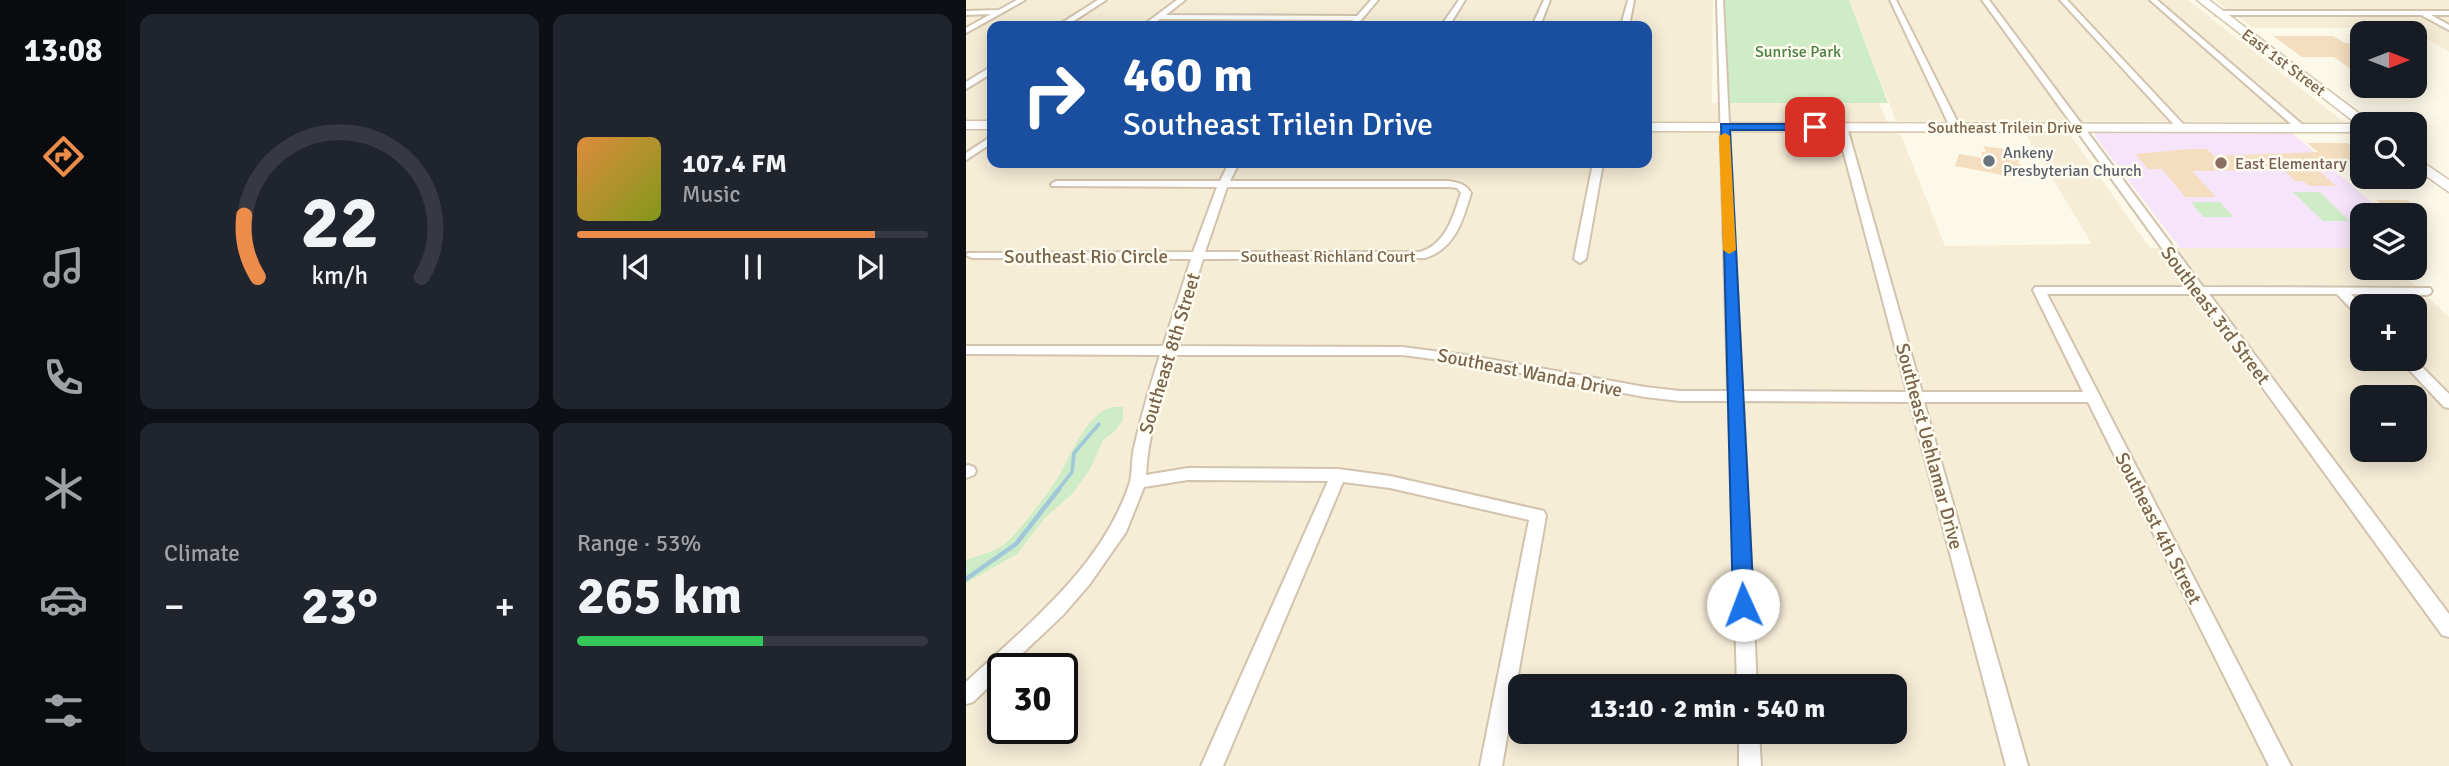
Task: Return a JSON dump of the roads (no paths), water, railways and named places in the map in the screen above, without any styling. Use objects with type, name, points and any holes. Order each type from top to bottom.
[{"type":"street","points":[[966,31],[1022,0]]},
{"type":"street","points":[[1069,21],[1103,0]]},
{"type":"street","points":[[1154,21],[1182,0]]},
{"type":"street","points":[[1357,21],[1376,0]]},
{"type":"street","points":[[1448,21],[1462,0]]},
{"type":"street","points":[[1538,21],[1547,0]]},
{"type":"street","points":[[1626,21],[1631,0]]},
{"type":"street","points":[[1720,0],[1747,674]]},
{"type":"street","points":[[1893,0],[1955,127]]},
{"type":"street","name":"Southeast 3rd Street","points":[[1985,0],[2076,127],[2449,629]]},
{"type":"street","points":[[2063,0],[2181,127]]},
{"type":"street","points":[[2153,0],[2301,128]]},
{"type":"street","name":"East 1st Street","points":[[2202,0],[2350,112]]},
{"type":"street","points":[[966,13],[999,12]]},
{"type":"street","points":[[2219,13],[2449,13]]},
{"type":"street","points":[[2421,13],[2449,28]]},
{"type":"street","points":[[1158,18],[1360,18]]},
{"type":"street","points":[[966,86],[987,73]]},
{"type":"street","points":[[966,125],[987,125]]},
{"type":"street","name":"Southeast Trilein Drive","points":[[1652,127],[2350,128]]},
{"type":"street","name":"Southeast Uehlamar Drive","points":[[1842,127],[2017,766]]},
{"type":"street","points":[[966,157],[987,142]]},
{"type":"street","points":[[2427,167],[2449,171]]},
{"type":"street","name":"Southeast 8th Street","points":[[966,695],[1057,609],[1083,580],[1120,527],[1138,482],[1145,426],[1223,184],[1231,168]]},
{"type":"street","points":[[1580,258],[1597,168]]},
{"type":"street","points":[[2427,170],[2449,187]]},
{"type":"street","points":[[1056,184],[1223,184]]},
{"type":"street","name":"Southeast Richland Court","points":[[1199,256],[1427,255],[1444,246],[1466,193],[1460,186],[1449,184],[1223,184]]},
{"type":"street","name":"Southeast Rio Circle","points":[[972,255],[1199,256]]},
{"type":"street","name":"Southeast 4th Street","points":[[2198,290],[2039,290],[2280,766]]},
{"type":"street","points":[[2198,290],[2426,291]]},
{"type":"street","points":[[2341,291],[2350,300]]},
{"type":"street","name":"Southeast Wanda Drive","points":[[966,350],[1432,353],[1611,389],[1680,396],[2094,397]]},
{"type":"street","points":[[2418,371],[2449,403]]},
{"type":"street","points":[[1138,482],[1188,474],[1338,475],[1390,482],[1538,516],[1491,766]]},
{"type":"street","points":[[1213,766],[1338,475]]},
{"type":"street","points":[[1749,744],[1750,766]]},
{"type":"waterway","points":[[1058,490],[1072,472],[1074,453],[1099,424]]},
{"type":"waterway","points":[[966,579],[1016,544],[1059,489]]},
{"type":"place","name":"Ankeny Presbyterian Church","points":[[1989,161]]},
{"type":"place","name":"East Elementary","points":[[2221,163]]},
{"type":"park label","name":"Sunrise Park","points":[[1798,51]]}]
